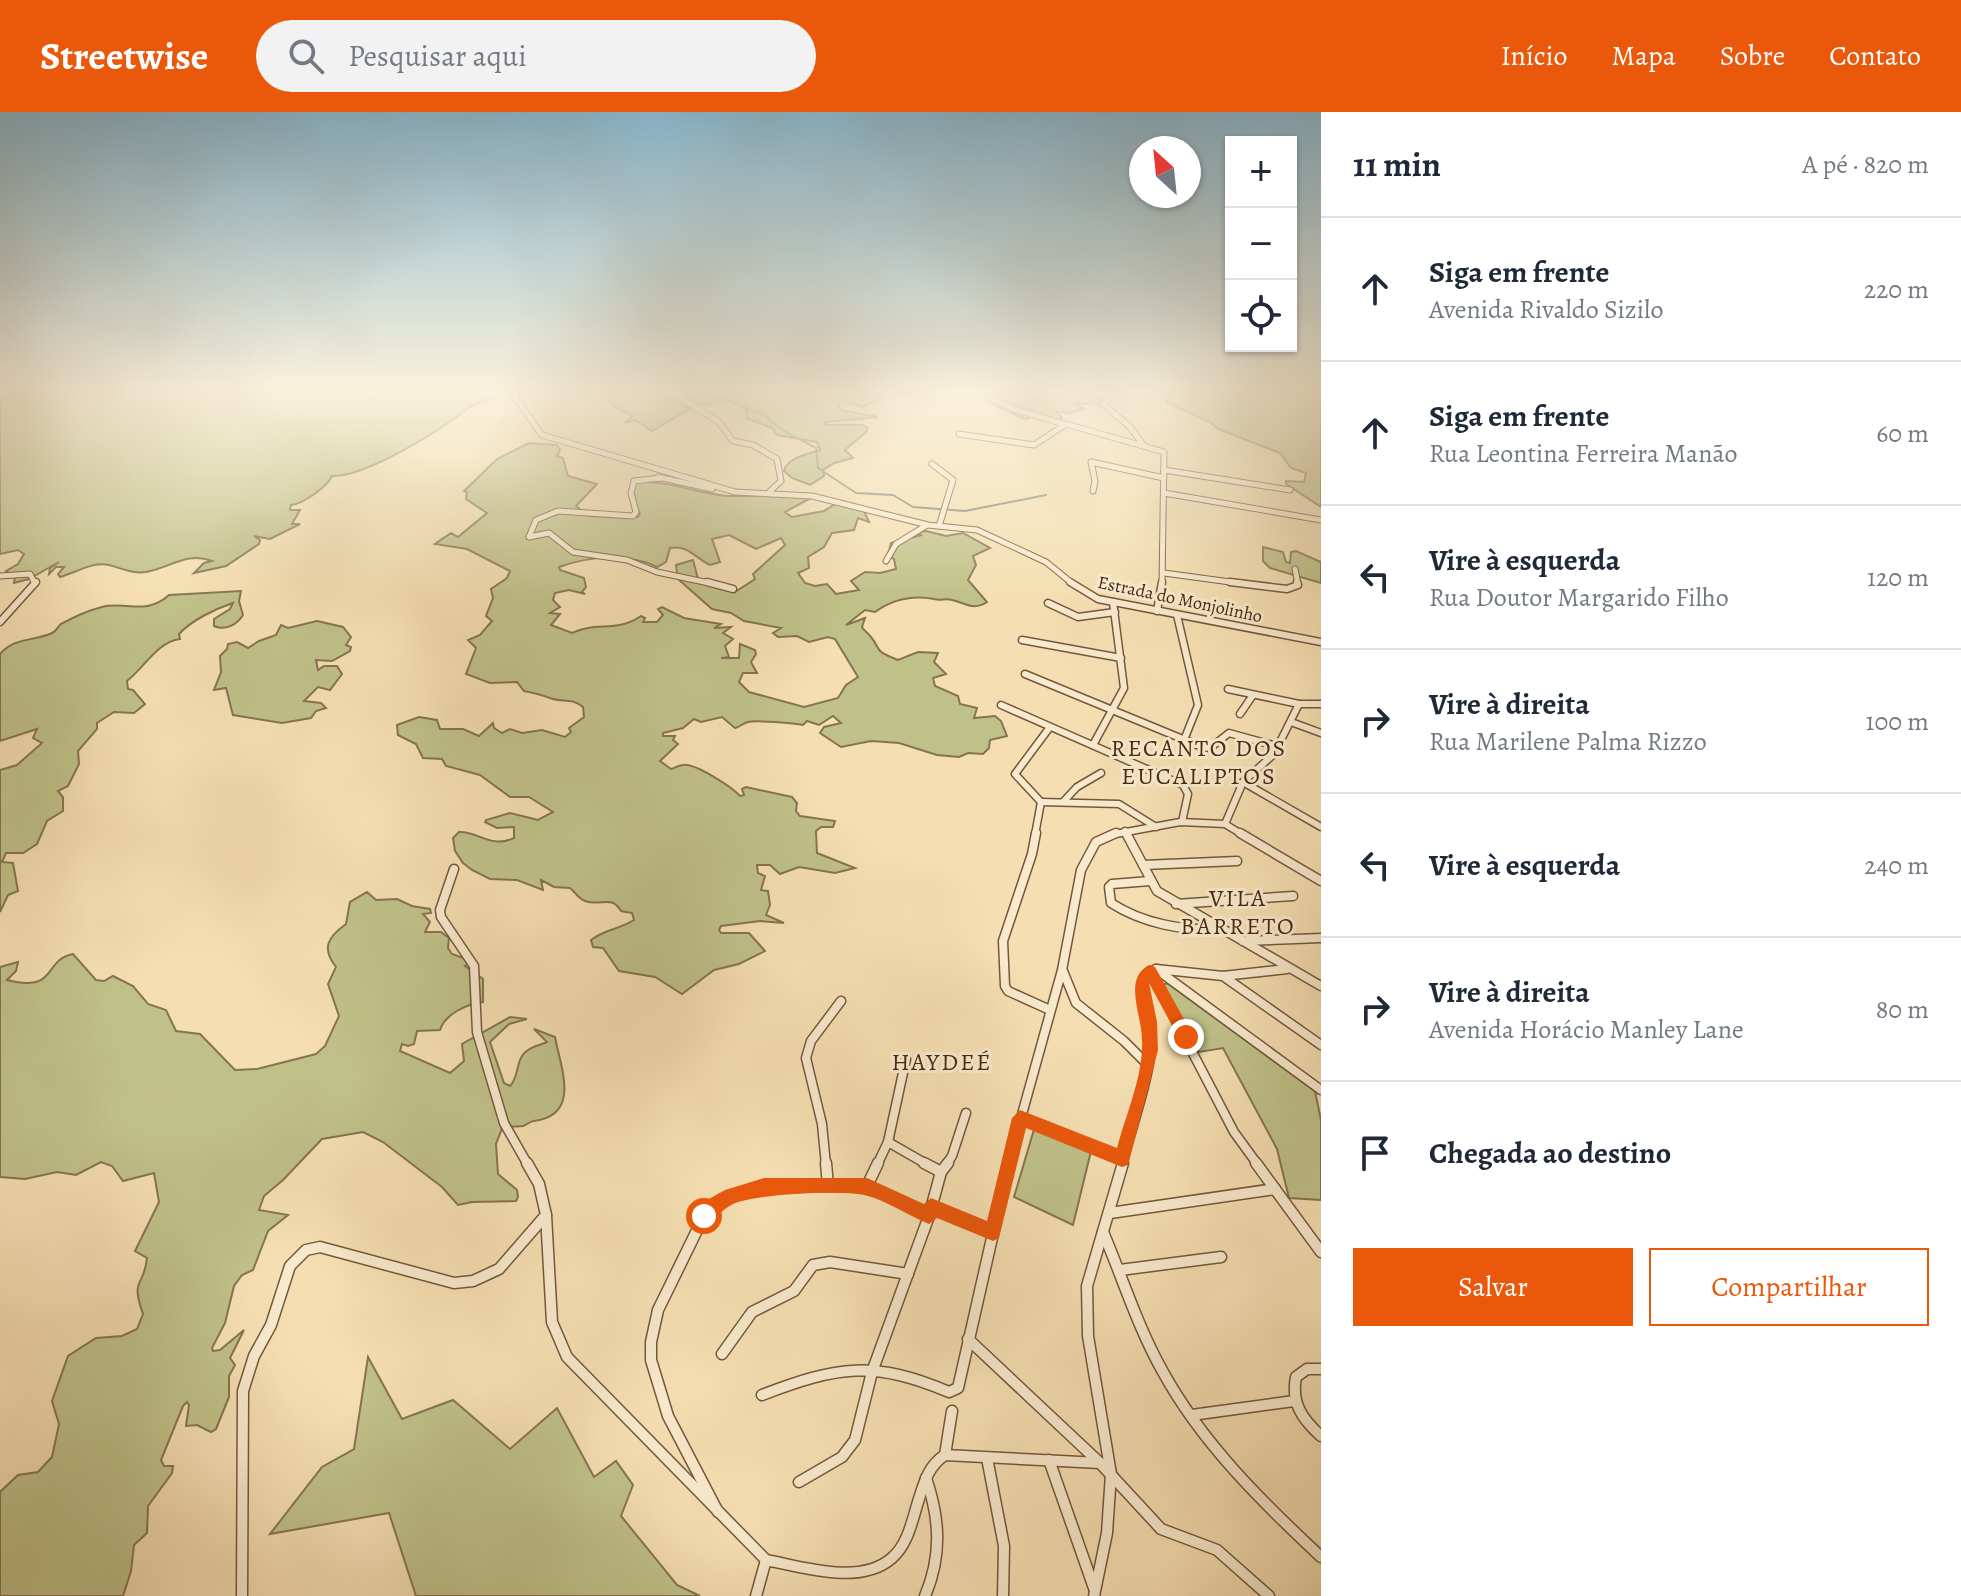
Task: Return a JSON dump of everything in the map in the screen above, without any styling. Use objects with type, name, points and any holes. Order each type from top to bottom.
[{"type":"street","name":"Estrada do Monjolinho","points":[[628,460],[735,492],[812,496],[928,525],[977,530],[1046,562],[1087,594],[1113,602],[1321,642]]},
{"type":"street","points":[[768,493],[781,481],[777,460]]},
{"type":"street","points":[[1157,611],[1164,573],[1164,460]]},
{"type":"street","points":[[1093,491],[1095,481],[1091,462],[1164,478]]},
{"type":"street","points":[[932,464],[953,480],[939,526]]},
{"type":"street","points":[[1164,470],[1290,490]]},
{"type":"street","points":[[733,589],[691,577],[657,572],[627,560],[573,552],[563,547],[551,534],[529,537],[536,520],[553,512],[633,516],[636,512],[631,488],[637,479],[661,478],[735,492]]},
{"type":"street","points":[[1164,493],[1321,520]]},
{"type":"street","points":[[886,561],[888,551],[901,539],[928,525]]},
{"type":"street","points":[[1164,573],[1287,589],[1298,585],[1295,569]]},
{"type":"street","points":[[0,576],[30,574],[36,582],[0,622]]},
{"type":"street","points":[[1093,745],[1124,688],[1113,602]]},
{"type":"street","points":[[1048,603],[1078,617],[1115,612]]},
{"type":"street","points":[[1177,615],[1198,705],[1184,740]]},
{"type":"street","points":[[1022,640],[1121,658]]},
{"type":"street","points":[[1025,674],[1210,748],[1225,734],[1234,733],[1280,747]]},
{"type":"street","points":[[1228,689],[1299,704],[1321,704]]},
{"type":"street","points":[[1240,714],[1253,695]]},
{"type":"street","points":[[1225,824],[1243,782],[1280,747],[1299,704]]},
{"type":"street","points":[[1001,705],[1186,788],[1182,822]]},
{"type":"street","points":[[1291,722],[1321,733]]},
{"type":"street","points":[[1050,727],[1015,774],[1041,802],[1119,804],[1156,827]]},
{"type":"street","points":[[1063,802],[1077,787],[1101,773]]},
{"type":"street","points":[[1243,782],[1321,827]]},
{"type":"street","points":[[1041,802],[1032,854],[1002,951],[1008,991],[1050,1010]]},
{"type":"street","points":[[1311,821],[1321,814]]},
{"type":"street","points":[[762,1395],[827,1373],[872,1372],[895,1372],[955,1392],[1020,1118],[1062,969],[1077,888],[1094,844],[1102,836],[1209,819],[1225,824],[1321,881]]},
{"type":"street","points":[[1125,831],[1157,891],[1321,986]]},
{"type":"street","points":[[1143,865],[1237,861]]},
{"type":"street","points":[[454,869],[440,910],[441,917],[474,966],[477,1032],[504,1123],[539,1184],[546,1215],[550,1309],[560,1347],[583,1375],[663,1452],[766,1560],[835,1571],[870,1570],[884,1563],[903,1544],[926,1476],[933,1463],[945,1455],[1100,1463]]},
{"type":"street","points":[[1150,881],[1112,884],[1110,899],[1121,910],[1183,929],[1219,929]]},
{"type":"street","points":[[1176,904],[1293,896]]},
{"type":"street","points":[[1241,941],[1321,938]]},
{"type":"street","points":[[1062,969],[1076,1003],[1124,1041],[1147,1064]]},
{"type":"street","points":[[1094,1593],[1107,1533],[1111,1474],[1091,1361],[1086,1300],[1095,1252],[1110,1213],[1147,1064],[1151,1036],[1141,987],[1143,977],[1153,970],[1223,976],[1287,969]]},
{"type":"street","points":[[1153,970],[1321,1090]]},
{"type":"street","points":[[1153,970],[1234,1132],[1321,1252]]},
{"type":"street","points":[[1223,976],[1321,1045]]},
{"type":"street","points":[[828,1186],[822,1124],[806,1058],[811,1041],[841,1001]]},
{"type":"street","points":[[867,1186],[888,1142],[906,1059]]},
{"type":"street","points":[[799,1482],[849,1450],[859,1426],[872,1372],[941,1172],[952,1156],[966,1113]]},
{"type":"street","points":[[1020,1118],[1122,1159]]},
{"type":"street","points":[[888,1142],[941,1172]]},
{"type":"street","points":[[718,1512],[660,1394],[651,1360],[653,1326],[687,1249],[713,1206],[731,1196],[764,1186],[867,1186],[993,1232]]},
{"type":"street","points":[[1110,1213],[1275,1189]]},
{"type":"street","points":[[242,1596],[243,1391],[254,1356],[271,1325],[290,1266],[297,1256],[320,1247],[463,1283],[484,1279],[500,1270],[523,1234],[546,1215]]},
{"type":"street","points":[[1103,1232],[1163,1372],[1192,1415],[1276,1512],[1321,1557]]},
{"type":"street","points":[[1120,1270],[1221,1257]]},
{"type":"street","points":[[722,1354],[752,1312],[794,1291],[813,1265],[830,1262],[908,1274]]},
{"type":"street","points":[[968,1339],[1100,1463],[1161,1529],[1217,1550],[1269,1596]]},
{"type":"street","points":[[1321,1369],[1307,1369],[1296,1377],[1294,1401],[1300,1415],[1321,1436]]},
{"type":"street","points":[[1192,1415],[1294,1401]]},
{"type":"street","points":[[945,1455],[952,1411]]},
{"type":"street","points":[[987,1458],[1004,1546],[1003,1596]]},
{"type":"street","points":[[1049,1460],[1094,1593]]},
{"type":"street","points":[[925,1596],[938,1553],[939,1525],[926,1476]]},
{"type":"street","points":[[756,1596],[766,1560]]},
{"type":"green space","points":[[0,460],[383,460],[364,469],[332,476],[314,494],[291,505],[290,510],[300,510],[292,524],[300,524],[270,539],[254,536],[260,540],[259,544],[226,566],[194,573],[204,563],[212,561],[195,558],[146,572],[103,564],[60,577],[58,574],[64,567],[56,567],[49,574],[50,568],[59,562],[29,579],[14,583],[15,577],[6,571],[18,564],[24,554],[18,550],[0,554]]},
{"type":"green space","points":[[496,460],[564,460],[568,476],[597,484],[576,506],[588,516],[638,517],[640,514],[631,496],[636,482],[660,483],[728,496],[778,495],[809,499],[785,512],[792,517],[824,511],[838,502],[864,511],[869,522],[858,518],[854,530],[832,533],[824,547],[808,557],[809,568],[798,573],[805,583],[815,586],[827,584],[836,594],[859,590],[851,581],[865,572],[880,573],[896,569],[894,559],[888,556],[891,543],[922,535],[911,533],[926,531],[946,536],[963,533],[990,548],[973,556],[976,565],[968,580],[987,602],[973,606],[950,599],[903,599],[875,612],[865,610],[846,625],[865,618],[862,627],[879,650],[898,660],[918,652],[938,653],[934,662],[946,674],[933,678],[935,686],[958,696],[960,704],[977,708],[974,718],[995,716],[1001,721],[1007,736],[990,740],[989,748],[983,754],[968,753],[959,757],[937,755],[899,743],[871,741],[841,747],[820,733],[824,727],[841,723],[833,716],[819,725],[807,721],[803,725],[752,721],[735,728],[722,717],[701,722],[694,719],[683,728],[663,733],[663,736],[675,736],[673,740],[678,744],[660,761],[671,769],[689,765],[722,782],[740,796],[744,795],[742,789],[746,787],[792,797],[800,816],[835,821],[833,827],[821,827],[816,831],[817,853],[855,868],[835,873],[799,867],[780,874],[770,865],[757,865],[758,873],[765,876],[761,890],[768,891],[770,905],[766,915],[784,923],[760,921],[721,926],[721,933],[749,933],[765,951],[739,964],[714,970],[682,994],[655,977],[619,971],[603,948],[593,947],[591,940],[634,920],[632,913],[621,911],[613,903],[585,901],[570,888],[554,887],[541,880],[543,890],[517,880],[490,879],[463,863],[455,851],[453,838],[459,832],[498,842],[514,838],[514,827],[497,828],[486,820],[510,813],[538,820],[553,812],[529,797],[510,797],[480,775],[446,766],[442,759],[423,758],[416,744],[398,735],[397,725],[419,717],[437,720],[440,729],[463,729],[479,736],[493,723],[494,728],[502,733],[510,729],[522,733],[542,730],[565,737],[571,732],[569,728],[584,717],[583,707],[575,702],[524,691],[517,682],[490,683],[466,674],[476,648],[468,640],[480,635],[492,621],[486,616],[493,598],[491,589],[507,578],[510,571],[467,549],[435,544],[451,533],[458,537],[487,513],[466,499],[467,492],[464,491]],"holes":[[[729,535],[756,549],[781,538],[785,545],[753,574],[755,579],[735,592],[698,579],[693,560],[676,565],[678,579],[712,609],[731,613],[744,621],[781,628],[773,633],[778,637],[797,636],[809,642],[828,637],[835,639],[858,677],[846,685],[838,698],[804,707],[749,692],[739,682],[743,673],[757,673],[751,662],[755,650],[740,644],[739,658],[721,658],[729,657],[725,646],[733,639],[723,633],[731,627],[714,628],[721,624],[684,618],[662,607],[658,609],[663,615],[657,622],[643,622],[645,618],[641,616],[615,626],[572,633],[551,625],[560,614],[550,613],[560,607],[553,600],[555,593],[569,590],[585,594],[582,592],[586,587],[584,578],[559,567],[583,560],[609,558],[634,560],[657,567],[666,562],[670,548],[687,550],[710,565],[720,562],[712,539]]]},
{"type":"green space","points":[[793,460],[844,460],[823,470],[824,476],[810,485],[792,478],[784,471]]},
{"type":"green space","points":[[1285,460],[1321,460],[1321,507],[1286,484],[1286,481],[1304,482],[1306,473],[1291,468]]},
{"type":"green space","points":[[1263,547],[1283,552],[1286,562],[1290,563],[1291,552],[1296,551],[1321,562],[1321,583],[1270,568],[1263,561]]},
{"type":"green space","points":[[241,591],[239,601],[243,615],[237,622],[226,627],[214,626],[214,619],[230,609],[233,603],[204,616],[179,634],[180,639],[158,650],[127,681],[128,689],[133,690],[145,704],[134,713],[114,712],[97,723],[97,729],[78,751],[79,764],[68,786],[58,791],[63,797],[63,811],[47,821],[37,844],[23,853],[6,853],[2,862],[13,863],[18,891],[8,895],[0,912],[0,770],[17,765],[42,743],[33,738],[37,729],[0,741],[0,654],[18,642],[46,636],[61,624],[102,607],[152,605],[169,595]]},
{"type":"green space","points":[[317,621],[343,627],[351,637],[346,645],[351,647],[350,651],[332,661],[316,660],[318,670],[324,666],[337,666],[342,674],[330,690],[318,687],[304,701],[321,703],[326,708],[316,711],[311,718],[282,723],[233,715],[226,688],[214,690],[221,672],[220,656],[228,644],[237,642],[248,648],[276,635],[281,625],[288,628]]},
{"type":"green space","points":[[367,892],[376,900],[397,899],[430,909],[431,913],[423,914],[430,922],[425,932],[441,932],[449,938],[448,948],[452,954],[472,961],[465,966],[483,979],[483,1002],[457,1011],[440,1030],[417,1031],[414,1044],[402,1044],[400,1051],[450,1073],[464,1061],[462,1044],[510,1017],[527,1019],[509,1024],[490,1042],[504,1083],[510,1086],[524,1053],[547,1042],[534,1029],[555,1037],[564,1089],[558,1110],[549,1117],[523,1126],[503,1126],[496,1144],[498,1174],[517,1190],[516,1201],[458,1205],[442,1187],[383,1142],[363,1132],[322,1139],[264,1196],[259,1210],[288,1215],[268,1231],[253,1270],[242,1275],[234,1286],[225,1323],[212,1348],[213,1351],[220,1350],[244,1330],[230,1358],[235,1365],[229,1376],[229,1397],[216,1429],[211,1432],[197,1425],[186,1426],[189,1405],[187,1402],[183,1406],[161,1460],[164,1466],[173,1466],[172,1473],[148,1506],[147,1533],[134,1545],[131,1571],[123,1596],[0,1596],[0,1492],[18,1475],[38,1472],[52,1457],[59,1424],[52,1401],[68,1356],[96,1338],[122,1336],[137,1329],[143,1314],[138,1288],[147,1258],[135,1251],[159,1202],[154,1173],[123,1181],[112,1166],[101,1162],[76,1175],[57,1172],[25,1179],[0,1177],[0,967],[18,962],[16,971],[7,980],[35,982],[43,979],[63,957],[73,954],[96,980],[104,981],[113,976],[133,986],[148,1004],[166,1010],[176,1031],[200,1034],[235,1070],[257,1069],[316,1054],[325,1046],[339,1016],[328,984],[336,967],[329,954],[329,943],[346,924],[350,902]]},
{"type":"green space","points":[[1167,983],[1315,1091],[1321,1120],[1321,1200],[1289,1198],[1277,1149],[1223,1048],[1199,1052],[1166,992],[1163,985]]},
{"type":"green space","points":[[1035,1126],[1091,1151],[1073,1225],[1014,1197]]},
{"type":"green space","points":[[368,1357],[402,1419],[453,1400],[510,1449],[557,1408],[594,1477],[616,1461],[633,1485],[621,1516],[677,1585],[700,1596],[416,1596],[389,1513],[270,1534],[322,1467],[354,1449]]},
{"type":"waterway","points":[[817,460],[818,468],[856,493],[893,495],[913,507],[965,511],[1046,495]]},
{"type":"district","name":"RECANTO DOS EUCALIPTOS","points":[[1199,762]]},
{"type":"district","name":"VILA BARRETO","points":[[1238,912]]},
{"type":"district","name":"HAYDEÉ","points":[[942,1062]]},
{"type":"route","points":[[704,1216],[721,1200],[764,1186],[867,1186],[929,1216],[931,1207],[993,1232],[1020,1118],[1122,1159],[1151,1050],[1149,1022],[1141,987],[1143,977],[1150,971],[1186,1037]]}]
